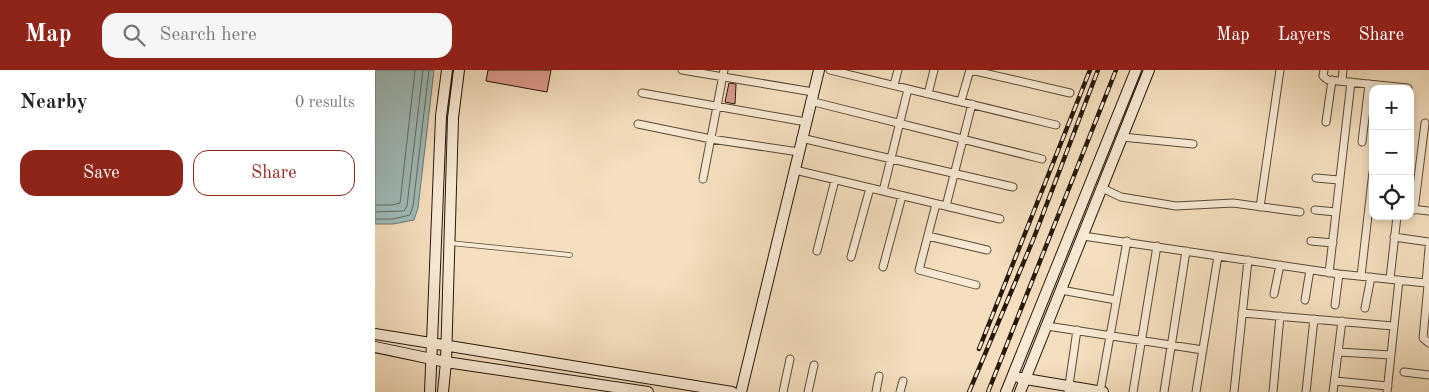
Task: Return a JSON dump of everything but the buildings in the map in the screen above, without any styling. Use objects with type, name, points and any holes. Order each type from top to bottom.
[{"type":"street","points":[[430,392],[434,345],[441,116],[447,70]]},
{"type":"street","points":[[443,392],[447,347],[453,118],[459,70]]},
{"type":"street","points":[[682,70],[723,73],[812,97],[899,124],[1042,159]]},
{"type":"street","points":[[741,392],[819,70]]},
{"type":"street","points":[[830,70],[862,74],[894,86],[1056,125]]},
{"type":"street","points":[[894,86],[898,70]]},
{"type":"street","points":[[928,94],[934,70]]},
{"type":"street","points":[[961,101],[970,70],[1069,93]]},
{"type":"street","points":[[1006,392],[1136,70]]},
{"type":"street","points":[[1020,392],[1149,70]]},
{"type":"street","points":[[1260,207],[1280,70]]},
{"type":"street","points":[[1324,70],[1324,78],[1375,85]]},
{"type":"street","points":[[1341,81],[1343,70]]},
{"type":"street","points":[[703,179],[723,73]]},
{"type":"street","points":[[1326,122],[1332,80]]},
{"type":"street","points":[[1329,273],[1351,82]]},
{"type":"street","points":[[1362,142],[1369,84]]},
{"type":"street","points":[[883,191],[908,89]]},
{"type":"street","points":[[642,93],[806,122]]},
{"type":"street","points":[[946,206],[972,104]]},
{"type":"street","points":[[1119,112],[1130,117]]},
{"type":"street","points":[[1414,196],[1425,123]]},
{"type":"street","points":[[638,124],[711,139],[799,152]]},
{"type":"street","points":[[1123,137],[1193,144]]},
{"type":"street","points":[[801,138],[1013,187]]},
{"type":"street","points":[[795,170],[1000,219]]},
{"type":"street","points":[[1316,178],[1339,180]]},
{"type":"street","points":[[817,251],[835,180]]},
{"type":"street","points":[[851,257],[870,188]]},
{"type":"street","points":[[1102,188],[1117,196],[1176,206],[1228,203],[1300,212]]},
{"type":"street","points":[[883,267],[903,196]]},
{"type":"street","points":[[936,204],[919,268],[921,272],[976,285]]},
{"type":"street","points":[[1414,209],[1429,211]]},
{"type":"street","points":[[1315,210],[1336,212]]},
{"type":"street","points":[[1361,276],[1369,219]]},
{"type":"street","points":[[1390,279],[1396,220]]},
{"type":"street","points":[[928,236],[987,250]]},
{"type":"street","points":[[1083,236],[1127,241],[1329,273],[1427,283]]},
{"type":"street","points":[[1394,237],[1429,242]]},
{"type":"street","points":[[1012,377],[1068,390],[1101,392],[1127,241]]},
{"type":"street","points":[[1311,241],[1333,243]]},
{"type":"street","points":[[1133,392],[1157,246]]},
{"type":"street","points":[[1429,248],[1423,338],[1429,343]]},
{"type":"street","points":[[1164,392],[1186,251]]},
{"type":"street","points":[[1196,392],[1218,256]]},
{"type":"street","points":[[1235,392],[1248,260]]},
{"type":"street","points":[[1274,294],[1280,265]]},
{"type":"street","points":[[1305,300],[1309,270]]},
{"type":"street","points":[[1335,305],[1339,274]]},
{"type":"street","points":[[1365,308],[1371,277]]},
{"type":"street","points":[[1335,381],[1387,389],[1399,280]]},
{"type":"street","points":[[1061,290],[1116,300]]},
{"type":"street","points":[[1243,313],[1393,326]]},
{"type":"street","points":[[1273,392],[1280,316]]},
{"type":"street","points":[[1306,392],[1314,319]]},
{"type":"street","points":[[1333,392],[1342,322]]},
{"type":"street","points":[[1047,326],[1203,350]]},
{"type":"street","points":[[1068,390],[1077,330]]},
{"type":"street","points":[[375,334],[732,392]]},
{"type":"street","points":[[375,347],[446,362],[648,392]]},
{"type":"street","points":[[1338,352],[1391,355]]},
{"type":"street","points":[[783,392],[790,359]]},
{"type":"street","points":[[808,392],[814,365]]},
{"type":"street","points":[[1404,372],[1429,375]]},
{"type":"street","points":[[876,392],[879,376]]},
{"type":"street","points":[[900,392],[903,381]]},
{"type":"lane","points":[[449,243],[570,255]]},
{"type":"water","points":[[375,70],[434,70],[418,208],[414,220],[393,224],[375,224]]},
{"type":"railway","points":[[979,349],[1090,70]]},
{"type":"railway","points":[[969,392],[1033,240],[1098,70]]},
{"type":"railway","points":[[988,392],[1116,70]]}]
